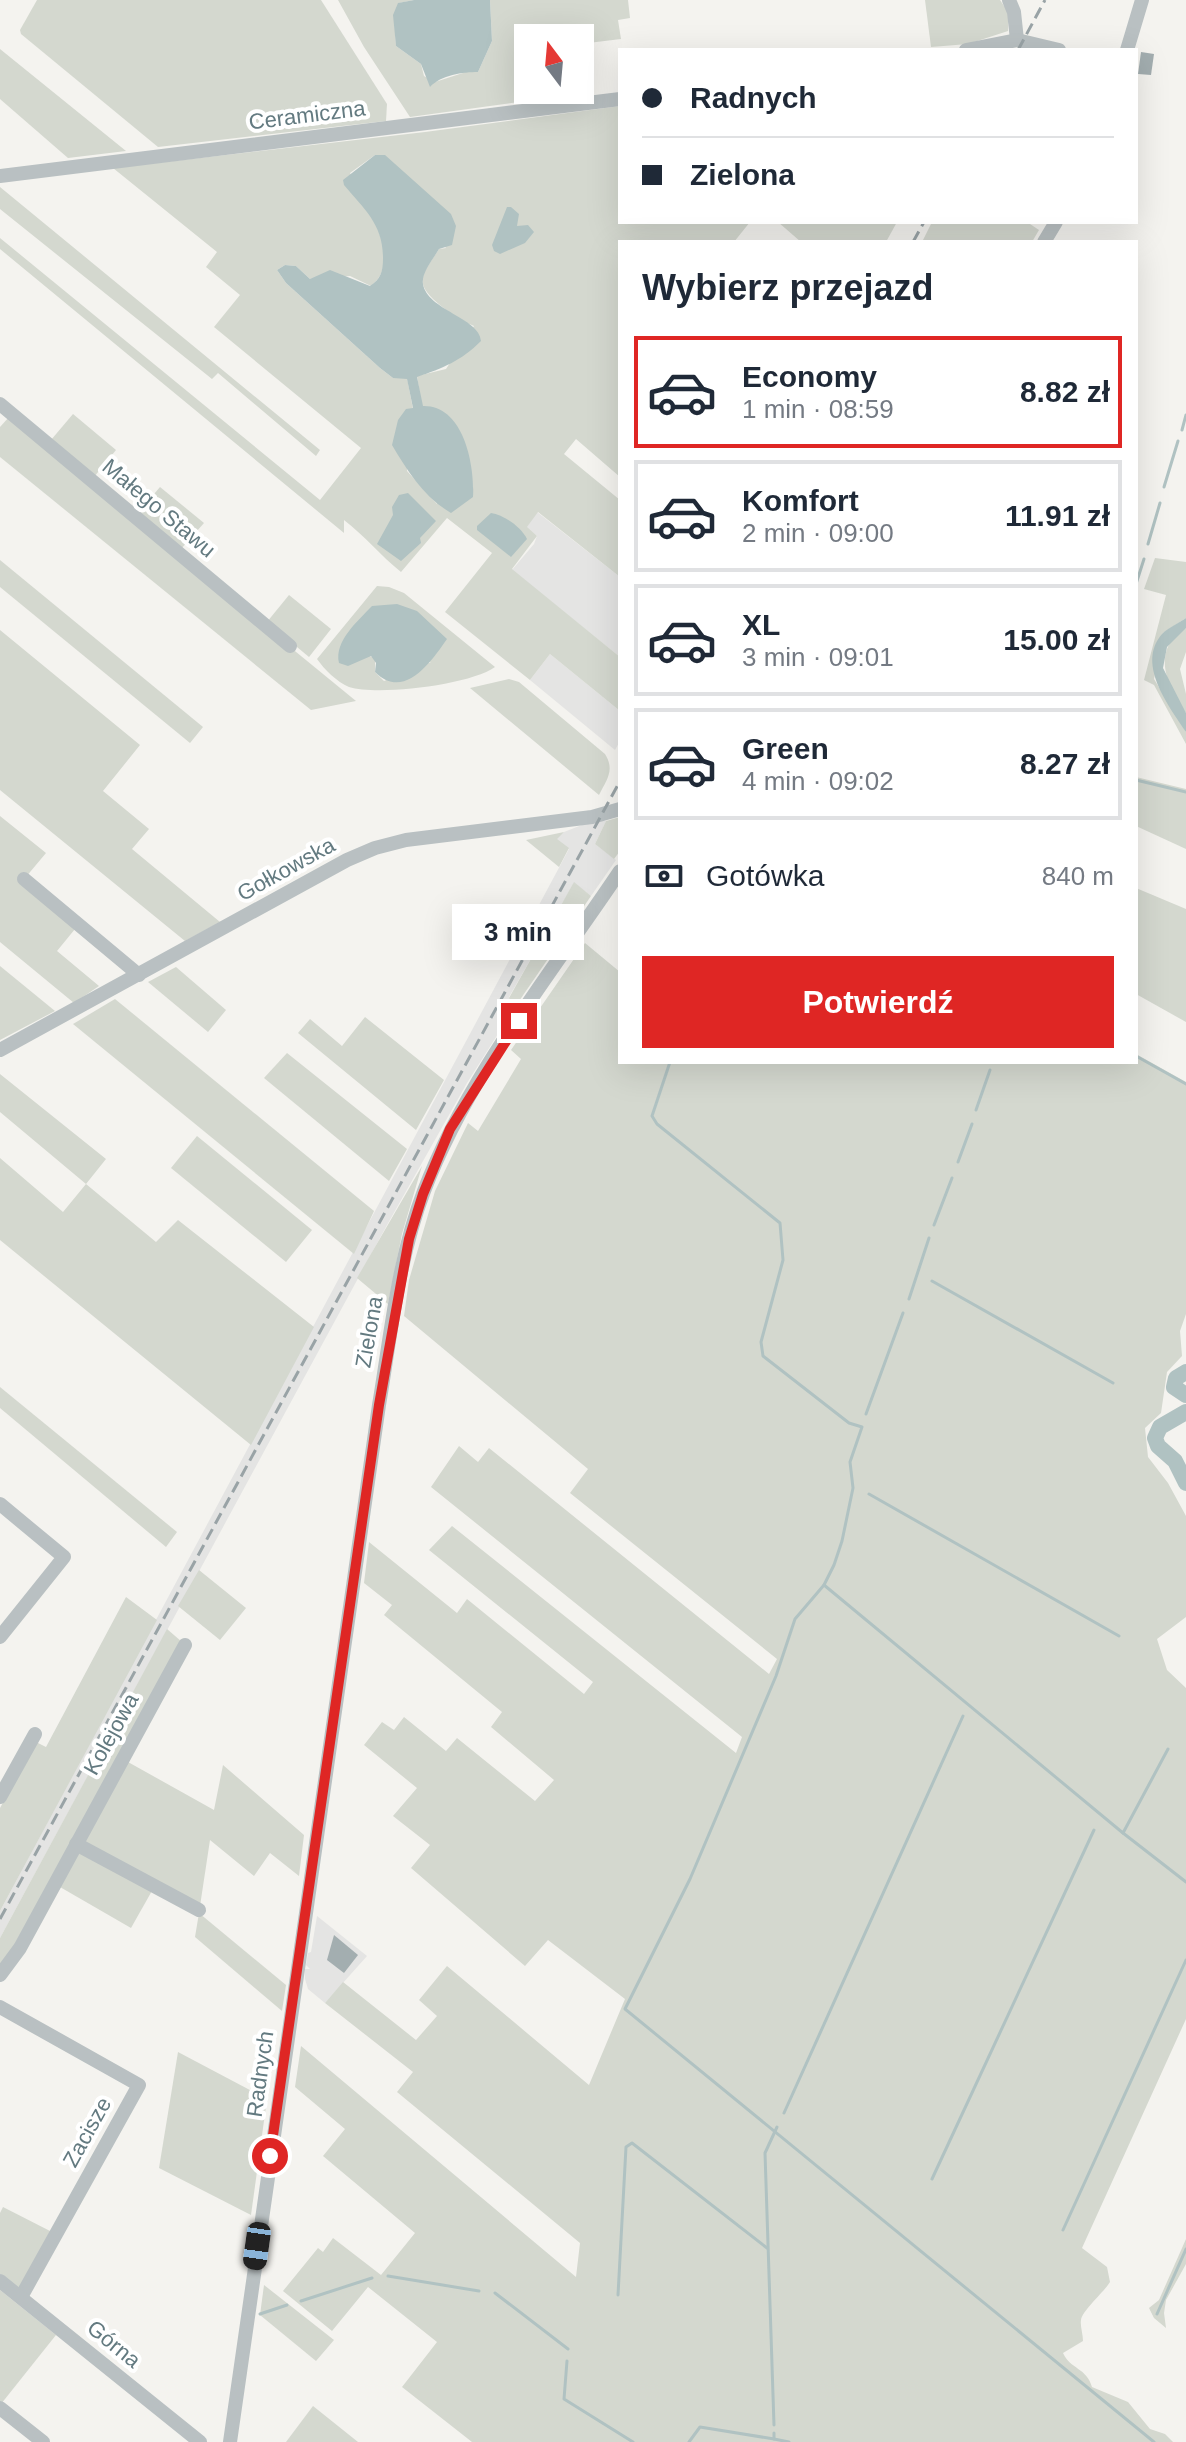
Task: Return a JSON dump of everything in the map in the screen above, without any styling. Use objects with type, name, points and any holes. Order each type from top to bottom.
[{"type":"street","points":[[1009,0],[1014,12],[1017,40]]},
{"type":"street","points":[[1125,46],[1142,0]]},
{"type":"street","points":[[976,48],[1017,40],[1051,48]]},
{"type":"street","name":"Ceramiczna","points":[[0,176],[618,99]]},
{"type":"street","name":"Małego Stawu","points":[[0,404],[290,646]]},
{"type":"street","name":"Gołkowska","points":[[0,1050],[347,860],[375,848],[406,840],[592,817],[618,810]]},
{"type":"street","name":"Zielona","points":[[328,1760],[398,1292],[423,1194],[450,1129],[481,1077],[618,874]]},
{"type":"street","points":[[24,879],[139,975]]},
{"type":"street","points":[[0,1504],[64,1557],[0,1637]]},
{"type":"street","name":"Kolejowa","points":[[0,1975],[20,1948],[185,1645]]},
{"type":"street","points":[[0,1797],[5,1773],[35,1734]]},
{"type":"street","name":"Radnych","points":[[230,2442],[328,1760]]},
{"type":"street","points":[[76,1844],[199,1910]]},
{"type":"street","name":"Zacisze","points":[[0,2007],[139,2085],[21,2297]]},
{"type":"street","name":"Górna","points":[[0,2281],[200,2442]]},
{"type":"street","points":[[0,2408],[43,2442]]},
{"type":"shaded area","points":[[37,0],[321,0],[387,104],[386,121],[158,147],[21,34],[20,30]]},
{"type":"shaded area","points":[[338,0],[414,0],[399,3],[394,15],[396,46],[421,64],[424,76],[435,82],[466,72],[478,72],[492,41],[490,0],[628,0],[630,18],[618,20],[621,39],[594,42],[594,24],[514,24],[514,103],[410,117],[364,47]]},
{"type":"shaded area","points":[[414,0],[490,0],[492,41],[478,72],[446,77],[430,87],[421,64],[396,46],[393,15],[398,3]]},
{"type":"shaded area","points":[[925,0],[1000,0],[1008,12],[1008,31],[968,44],[931,47]]},
{"type":"shaded area","points":[[0,49],[126,151],[68,158],[0,99]]},
{"type":"shaded area","points":[[618,106],[618,224],[748,224],[736,240],[618,240],[618,475],[576,439],[564,454],[618,498],[618,575],[538,512],[527,527],[537,536],[512,569],[618,655],[618,709],[550,654],[530,680],[445,612],[492,553],[447,518],[401,572],[344,520],[344,533],[0,249],[0,238],[320,500],[361,448],[214,327],[240,295],[206,267],[217,252],[113,168]],"holes":[[[375,155],[446,248],[439,249],[424,275],[423,284],[437,303],[474,326],[446,369],[417,376],[437,504],[407,471],[413,409],[407,378],[393,378],[380,368],[286,283],[277,270],[285,265],[296,266],[310,279],[350,276],[371,286],[380,275],[384,261],[383,246],[372,214],[350,173]]]},
{"type":"shaded area","points":[[375,155],[385,155],[451,214],[456,226],[452,245],[439,249],[426,270],[423,284],[434,301],[472,326],[481,341],[451,363],[417,377],[423,406],[437,408],[448,415],[457,426],[469,454],[473,497],[451,513],[425,492],[392,445],[398,420],[406,409],[413,408],[407,379],[393,378],[380,368],[286,283],[277,270],[285,265],[296,266],[310,279],[330,270],[370,286],[377,280],[383,263],[380,236],[371,218],[343,180]]},
{"type":"shaded area","points":[[0,187],[320,450],[316,456],[218,373],[212,379],[0,209]]},
{"type":"shaded area","points":[[507,207],[519,214],[517,226],[528,225],[534,232],[525,243],[500,254],[494,251],[492,245]]},
{"type":"shaded area","points":[[780,224],[896,224],[887,240],[799,240]]},
{"type":"shaded area","points":[[931,224],[1030,224],[1039,230],[1033,240],[923,240]]},
{"type":"shaded area","points":[[73,414],[116,450],[94,477],[51,440]]},
{"type":"shaded area","points":[[9,417],[356,701],[311,710],[0,457],[0,427]]},
{"type":"shaded area","points":[[160,487],[204,523],[181,549],[138,513]]},
{"type":"shaded area","points":[[408,493],[436,521],[420,538],[421,543],[401,561],[377,544],[393,515],[392,507],[399,495]]},
{"type":"shaded area","points":[[537,512],[618,575],[618,655],[512,570],[537,536],[526,528]]},
{"type":"shaded area","points":[[491,513],[512,522],[527,539],[511,557],[477,530],[477,526]]},
{"type":"shaded area","points":[[1155,558],[1186,562],[1186,618],[1163,633],[1154,679],[1186,732],[1186,744],[1154,685],[1144,680],[1166,595],[1144,589]]},
{"type":"shaded area","points":[[0,560],[203,727],[190,743],[0,587]]},
{"type":"shaded area","points":[[377,586],[404,593],[495,667],[445,684],[381,690],[349,687],[327,671],[317,659]],"holes":[[[367,655],[431,662],[384,681],[375,672],[375,658]]]},
{"type":"shaded area","points":[[289,595],[331,629],[309,657],[267,622]]},
{"type":"shaded area","points":[[397,604],[417,611],[447,639],[425,667],[416,675],[396,682],[386,680],[375,672],[376,663],[371,656],[348,666],[339,663],[338,655],[344,639],[372,606]]},
{"type":"shaded area","points":[[1186,618],[1186,628],[1167,647],[1163,668],[1186,713],[1186,732],[1157,684],[1152,657],[1164,632]]},
{"type":"shaded area","points":[[1186,628],[1186,652],[1180,669],[1186,694],[1186,713],[1168,680],[1165,657],[1168,646]]},
{"type":"shaded area","points":[[0,630],[140,745],[103,791],[149,829],[132,849],[220,922],[185,941],[0,790]]},
{"type":"shaded area","points":[[550,654],[618,709],[618,745],[615,750],[530,680]]},
{"type":"shaded area","points":[[509,679],[519,682],[605,754],[610,770],[599,795],[470,688]]},
{"type":"shaded area","points":[[1138,777],[1186,789],[1186,849],[1138,827]]},
{"type":"shaded area","points":[[0,816],[46,853],[20,884],[75,929],[57,951],[99,986],[74,1003],[0,942]]},
{"type":"shaded area","points":[[618,818],[618,854],[614,859],[595,844],[606,821]]},
{"type":"shaded area","points":[[592,821],[606,821],[595,844],[616,860],[591,896],[574,883],[509,997],[515,1007],[467,1083],[387,1225],[0,1938],[0,1911],[569,849],[556,839],[564,832]]},
{"type":"shaded area","points":[[564,832],[557,839],[569,848],[559,867],[526,840]]},
{"type":"shaded area","points":[[574,882],[591,896],[515,1007],[509,998]]},
{"type":"shaded area","points":[[1138,889],[1186,909],[1186,1022],[1138,995]]},
{"type":"shaded area","points":[[585,943],[618,970],[618,1064],[1138,1064],[1138,1055],[1186,1082],[1186,1314],[1180,1331],[1182,1356],[1167,1372],[1161,1413],[1145,1428],[1148,1457],[1168,1483],[1186,1516],[1186,1617],[1157,1639],[1167,1670],[1186,1688],[1186,2019],[1082,2248],[1107,2267],[1110,2282],[1082,2316],[1083,2341],[1063,2353],[1086,2376],[1092,2387],[1128,2402],[1150,2429],[1165,2434],[1173,2442],[472,2442],[402,2387],[437,2342],[368,2287],[332,2331],[283,2291],[318,2248],[323,2252],[333,2238],[381,2275],[415,2233],[323,2156],[345,2129],[295,2087],[301,2046],[576,2277],[580,2243],[397,2092],[413,2072],[325,2003],[343,1982],[416,2040],[437,2016],[419,2000],[447,1966],[589,2085],[625,1999],[548,1940],[525,1966],[411,1868],[430,1845],[393,1816],[417,1788],[364,1745],[382,1722],[394,1730],[404,1717],[446,1751],[457,1738],[535,1801],[554,1780],[491,1727],[502,1712],[384,1615],[392,1605],[364,1583],[369,1542],[457,1613],[467,1599],[584,1694],[593,1682],[429,1550],[452,1526],[736,1753],[742,1737],[431,1487],[459,1446],[478,1462],[489,1448],[769,1674],[777,1659],[570,1493],[588,1469],[404,1316],[409,1280],[435,1191],[468,1123],[478,1131],[521,1059],[511,1050]]},
{"type":"shaded area","points":[[0,966],[55,1011],[0,1040]]},
{"type":"shaded area","points":[[176,967],[226,1010],[208,1032],[148,982]]},
{"type":"shaded area","points":[[115,999],[374,1211],[354,1254],[73,1024]]},
{"type":"shaded area","points":[[365,1017],[444,1080],[416,1130],[298,1033],[310,1019],[342,1046]]},
{"type":"shaded area","points":[[287,1053],[407,1149],[389,1181],[264,1078]]},
{"type":"shaded area","points":[[0,1074],[106,1159],[86,1184],[0,1112]]},
{"type":"shaded area","points":[[197,1136],[312,1230],[286,1262],[171,1168]]},
{"type":"shaded area","points":[[0,1158],[63,1212],[86,1184],[156,1242],[178,1220],[314,1327],[251,1445],[0,1240]]},
{"type":"shaded area","points":[[422,1166],[402,1234],[388,1304],[357,1278]]},
{"type":"shaded area","points":[[0,1387],[177,1532],[166,1547],[0,1408]]},
{"type":"shaded area","points":[[199,1570],[246,1608],[220,1640],[178,1606]]},
{"type":"shaded area","points":[[126,1597],[157,1620],[0,1911],[0,1808],[36,1742],[46,1747]]},
{"type":"shaded area","points":[[167,1629],[182,1642],[0,1971],[0,1938]]},
{"type":"shaded area","points":[[128,1762],[214,1810],[223,1765],[304,1835],[299,1876],[270,1853],[254,1876],[210,1840],[200,1906],[83,1842]]},
{"type":"shaded area","points":[[79,1850],[153,1889],[131,1928],[60,1887]]},
{"type":"shaded area","points":[[199,1913],[286,1985],[282,2011],[195,1937]]},
{"type":"shaded area","points":[[317,1916],[367,1956],[325,2003],[308,1989],[305,1979],[305,1969],[310,1969],[306,1965]]},
{"type":"shaded area","points":[[178,2052],[267,2099],[251,2215],[159,2168]]},
{"type":"shaded area","points":[[3,2207],[52,2232],[20,2289],[0,2274],[0,2213]]},
{"type":"shaded area","points":[[1186,2239],[1186,2264],[1166,2300],[1166,2328],[1154,2318],[1149,2308],[1159,2300]]},
{"type":"shaded area","points":[[264,2285],[334,2340],[316,2361],[260,2315]]},
{"type":"shaded area","points":[[0,2290],[56,2335],[1,2404],[0,2403]]},
{"type":"shaded area","points":[[313,2406],[358,2442],[286,2442]]},
{"type":"building","points":[[1141,52],[1154,54],[1151,75],[1138,74]]},
{"type":"building","points":[[334,1935],[358,1955],[344,1973],[327,1960]]},
{"type":"waterway","points":[[1182,430],[1186,415]]},
{"type":"waterway","points":[[1164,487],[1178,441]]},
{"type":"waterway","points":[[1148,544],[1160,503]]},
{"type":"waterway","points":[[1138,578],[1144,559]]},
{"type":"waterway","points":[[1138,780],[1186,792]]},
{"type":"waterway","points":[[1138,1057],[1186,1084]]},
{"type":"waterway","points":[[669,1064],[652,1116],[657,1124],[780,1223],[783,1260],[761,1342],[763,1356],[849,1423],[862,1427],[850,1462],[853,1488],[842,1541],[824,1585],[1123,1833],[1168,1749]]},
{"type":"waterway","points":[[976,1110],[990,1070]]},
{"type":"waterway","points":[[958,1162],[972,1124]]},
{"type":"waterway","points":[[934,1225],[952,1178]]},
{"type":"waterway","points":[[909,1299],[929,1238]]},
{"type":"waterway","points":[[932,1281],[1113,1383]]},
{"type":"waterway","points":[[866,1414],[903,1313]]},
{"type":"waterway","points":[[1186,1372],[1176,1378],[1174,1387],[1186,1395]]},
{"type":"waterway","points":[[1186,1412],[1160,1427],[1155,1438],[1158,1446],[1175,1461],[1186,1483]]},
{"type":"waterway","points":[[869,1494],[1119,1636]]},
{"type":"waterway","points":[[824,1585],[795,1619],[776,1676],[690,1879],[625,2009],[1154,2442]]},
{"type":"waterway","points":[[784,2113],[963,1716]]},
{"type":"waterway","points":[[932,2179],[1094,1830]]},
{"type":"waterway","points":[[1123,1833],[1186,1882]]},
{"type":"waterway","points":[[1063,2230],[1186,1960]]},
{"type":"waterway","points":[[774,2425],[765,2153],[777,2127]]},
{"type":"waterway","points":[[618,2295],[626,2147],[632,2143],[767,2248]]},
{"type":"waterway","points":[[1157,2314],[1186,2249]]},
{"type":"waterway","points":[[388,2276],[479,2291]]},
{"type":"waterway","points":[[301,2301],[372,2278]]},
{"type":"waterway","points":[[495,2293],[568,2349]]},
{"type":"waterway","points":[[260,2314],[287,2305]]},
{"type":"waterway","points":[[567,2361],[564,2399],[633,2442]]},
{"type":"waterway","points":[[689,2442],[700,2427],[774,2439],[774,2433]]},
{"type":"waterway","points":[[774,2439],[789,2442]]},
{"type":"railway","points":[[1019,48],[1045,0]]},
{"type":"railway","points":[[914,240],[923,224]]},
{"type":"railway","points":[[0,1919],[618,785]]},
{"type":"route","points":[[270,2156],[379,1405],[409,1239],[423,1194],[450,1129],[519,1021]]}]
